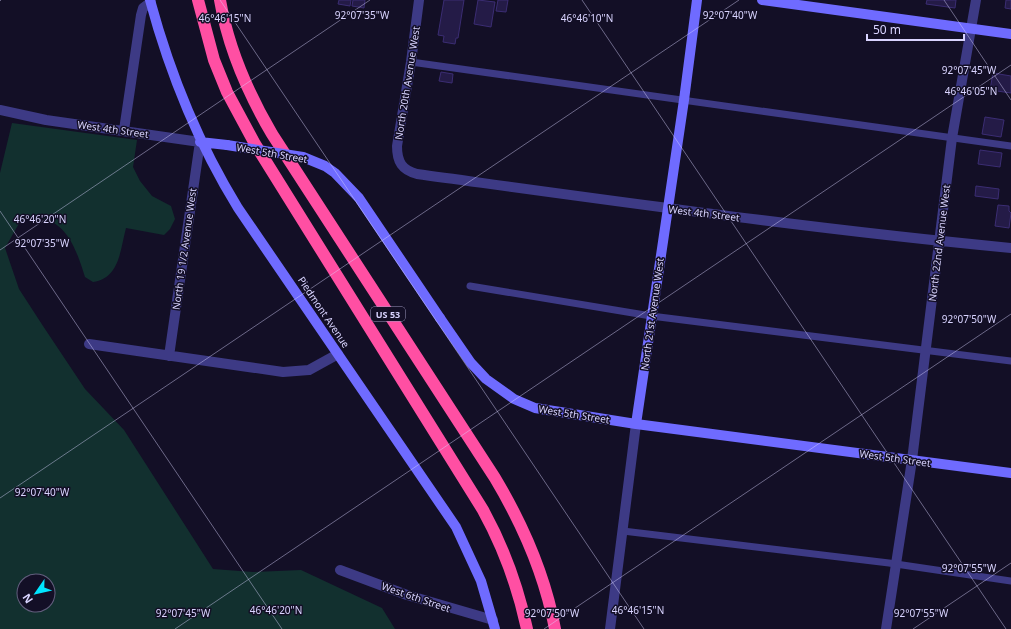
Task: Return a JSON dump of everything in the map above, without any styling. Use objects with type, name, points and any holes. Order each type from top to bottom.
[{"type":"highway","name":"US 53","points":[[198,0],[204,28],[214,60],[235,107],[269,169],[483,510],[511,570],[520,596],[527,629]]},
{"type":"highway","name":"US 53","points":[[220,0],[225,25],[236,56],[254,100],[269,129],[495,478],[514,511],[538,565],[555,629]]},
{"type":"street","name":"North 20th Avenue West","points":[[400,165],[397,157],[397,146],[411,62],[419,0]]},
{"type":"street","name":"North 21st Avenue West","points":[[610,629],[651,316],[698,0]]},
{"type":"street","points":[[762,0],[1011,34]]},
{"type":"street","name":"North 22nd Avenue West","points":[[886,629],[912,460],[952,138],[976,0]]},
{"type":"street","points":[[124,130],[141,14],[143,8],[151,1]]},
{"type":"street","name":"Piedmont Avenue","points":[[151,1],[171,65],[200,142],[238,208],[456,527],[481,581],[494,625]]},
{"type":"street","name":"West 4th Street","points":[[0,110],[46,120],[227,146]]},
{"type":"street","name":"North 19 1/2 Avenue West","points":[[169,356],[200,142]]},
{"type":"street","name":"West 5th Street","points":[[227,146],[303,156],[325,166],[335,173],[359,198],[478,372],[496,387],[514,399],[542,410],[1011,474]]},
{"type":"street","name":"West 4th Street","points":[[400,165],[408,172],[417,174],[667,208],[940,241],[1011,248]]},
{"type":"street","points":[[89,344],[274,372],[292,372],[315,368],[338,354]]},
{"type":"street","name":"West 6th Street","points":[[340,570],[494,625]]},
{"type":"lane","points":[[411,62],[1011,146]]},
{"type":"lane","points":[[470,286],[651,316],[1011,361]]},
{"type":"lane","points":[[623,531],[896,564],[1011,581]]},
{"type":"green space","points":[[12,123],[137,140],[133,167],[140,181],[152,196],[171,206],[175,219],[170,229],[164,235],[126,228],[120,254],[114,269],[109,275],[93,282],[85,277],[71,242],[60,227],[52,222],[40,218],[21,220],[5,248],[19,289],[85,389],[124,430],[213,569],[253,572],[301,570],[382,608],[395,629],[0,629],[0,173]]},
{"type":"building","points":[[339,0],[351,0],[350,6],[338,4]]},
{"type":"building","points":[[353,0],[365,0],[364,8],[352,6]]},
{"type":"building","points":[[444,0],[464,0],[458,38],[456,38],[455,44],[443,42],[444,36],[438,35]]},
{"type":"building","points":[[478,0],[495,2],[491,27],[474,24]]},
{"type":"building","points":[[498,0],[508,0],[506,12],[496,11]]},
{"type":"building","points":[[927,0],[956,0],[955,8],[926,4]]},
{"type":"building","points":[[1006,0],[1011,0],[1011,9],[1005,8]]},
{"type":"building","points":[[441,72],[453,74],[452,83],[439,81]]},
{"type":"building","points":[[993,73],[1011,76],[1011,93],[990,90]]},
{"type":"building","points":[[985,117],[1004,120],[1001,137],[982,134]]},
{"type":"building","points":[[980,150],[1002,153],[1000,167],[978,164]]},
{"type":"building","points":[[976,186],[999,189],[998,199],[975,196]]},
{"type":"building","points":[[998,205],[1009,206],[1009,211],[1011,213],[1009,228],[995,226]]}]
